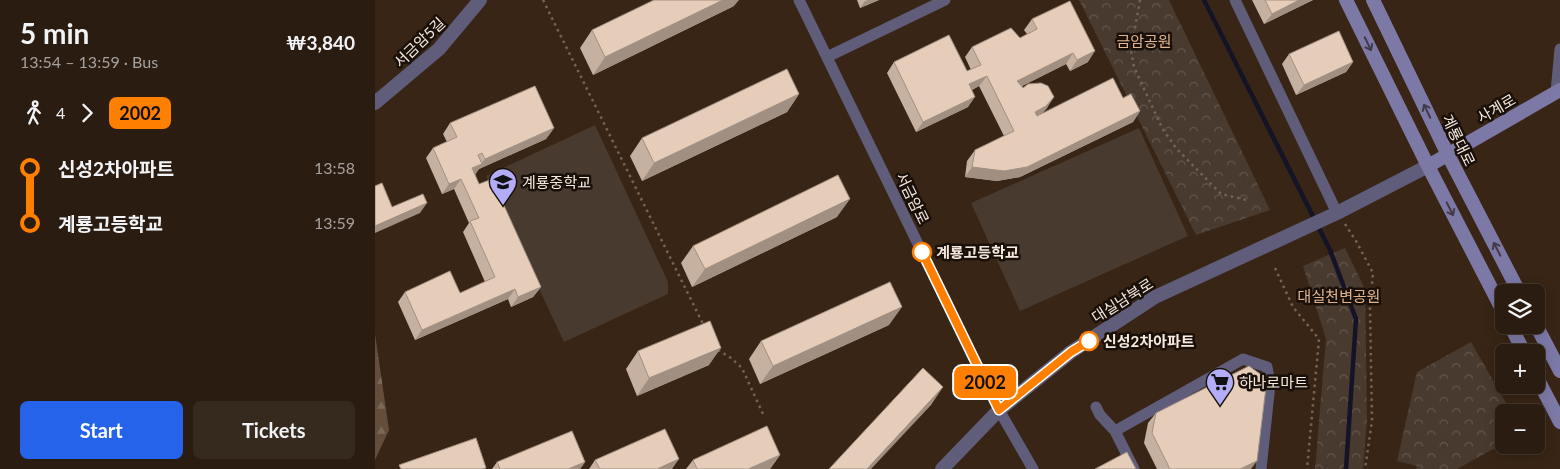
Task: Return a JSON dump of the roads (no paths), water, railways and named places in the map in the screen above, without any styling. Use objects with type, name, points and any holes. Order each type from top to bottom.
[{"type":"main road","points":[[1346,0],[1495,296]]},
{"type":"main road","name":"계룡대로","points":[[1373,0],[1448,154],[1515,284]]},
{"type":"main road","name":"사계로","points":[[1448,154],[1558,91]]},
{"type":"main road","points":[[1428,166],[1448,154]]},
{"type":"main road","points":[[1541,334],[1560,371]]},
{"type":"main road","points":[[1545,393],[1560,422]]},
{"type":"street","name":"서금암5길","points":[[375,103],[439,49],[480,0]]},
{"type":"street","name":"서금암로","points":[[799,0],[999,410],[1033,469]]},
{"type":"street","points":[[827,57],[925,4],[945,0]]},
{"type":"street","points":[[1235,0],[1337,212],[1428,166]]},
{"type":"street","points":[[1558,91],[1560,49]]},
{"type":"street","name":"대실남북로","points":[[942,469],[999,410],[1071,352],[1155,297],[1337,212]]},
{"type":"street","points":[[1115,431],[1243,360],[1267,367],[1270,384],[1261,469]]},
{"type":"street","points":[[1096,407],[1115,431],[1134,469]]},
{"type":"waterway","points":[[1204,0],[1330,250],[1356,319],[1346,469]]},
{"type":"place","name":"계룡중학교","points":[[503,206]]},
{"type":"place","name":"계룡고등학교","points":[[922,252]]},
{"type":"place","name":"신성2차아파트","points":[[1089,341]]},
{"type":"place","name":"하나로마트","points":[[1220,406]]},
{"type":"park label","name":"금암공원","points":[[1144,41]]},
{"type":"park label","name":"대실천변공원","points":[[1339,296]]}]
